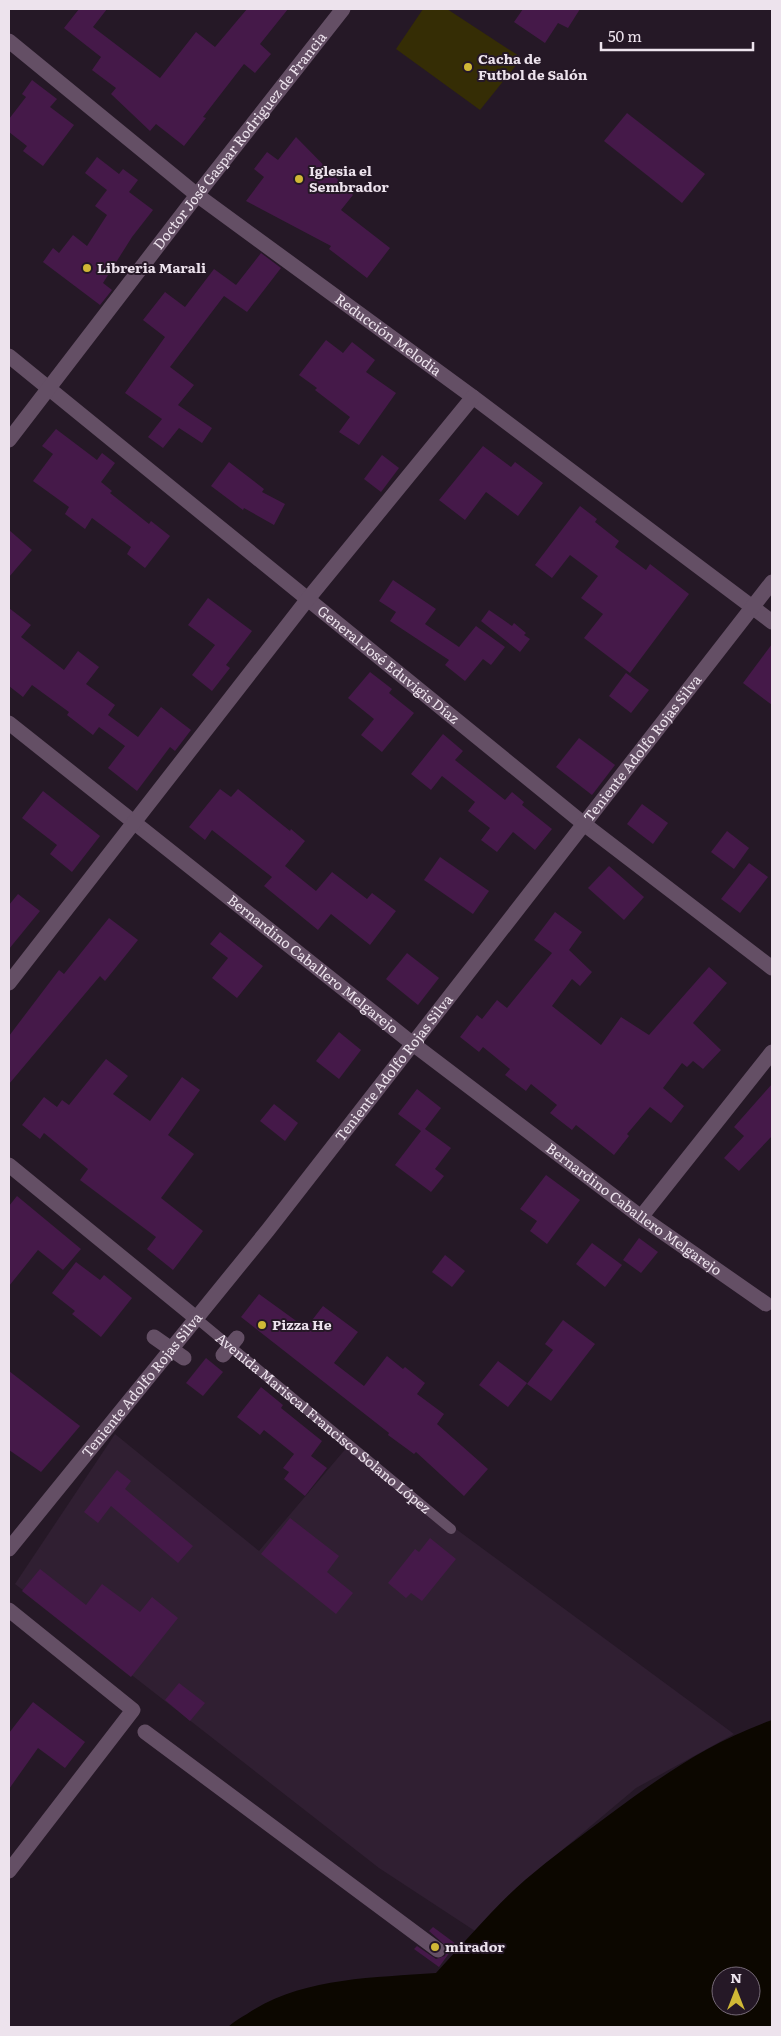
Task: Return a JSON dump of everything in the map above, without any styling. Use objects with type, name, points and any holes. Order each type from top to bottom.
[{"type":"street","name":"Doctor José Gaspar Rodriguez de Francia","points":[[9,440],[343,9]]},
{"type":"street","name":"Reducción Melodia","points":[[9,40],[197,195],[473,397],[772,622]]},
{"type":"street","name":"General José Eduvigis Díaz","points":[[9,356],[584,824],[772,968]]},
{"type":"street","points":[[9,983],[307,600],[473,397]]},
{"type":"street","name":"Teniente Adolfo Rojas Silva","points":[[9,1549],[268,1230],[772,582]]},
{"type":"street","name":"Bernardino Caballero Melgarejo","points":[[9,723],[413,1044],[641,1217],[766,1304]]},
{"type":"street","points":[[641,1217],[772,1052]]},
{"type":"street","name":"Avenida Mariscal Francisco Solano López","points":[[9,1165],[196,1318]]},
{"type":"street","points":[[154,1337],[184,1358]]},
{"type":"street","points":[[9,1610],[133,1710],[9,1871]]},
{"type":"street","points":[[145,1732],[438,1950]]},
{"type":"lane","name":"Avenida Mariscal Francisco Solano López","points":[[196,1318],[452,1529]]},
{"type":"shaded area","name":"Cacha de Futbol de Salón","points":[[423,9],[447,9],[522,58],[480,110],[396,49]]},
{"type":"shaded area","points":[[115,1434],[259,1551],[348,1446],[451,1529],[456,1529],[734,1734],[636,1788],[511,1893],[475,1931],[379,1868],[15,1584]]},
{"type":"shaded area","points":[[772,1720],[772,2027],[228,2027],[268,2002],[314,1986],[363,1978],[436,1973],[502,1902],[556,1855],[667,1773],[727,1739]]},
{"type":"building","points":[[79,9],[107,9],[93,27],[160,78],[196,32],[215,47],[247,9],[288,9],[260,44],[271,54],[255,73],[244,64],[203,117],[206,118],[184,146],[156,124],[150,131],[111,94],[116,88],[92,70],[101,57],[64,28]]},
{"type":"building","points":[[523,9],[580,9],[568,28],[558,23],[545,43],[514,22]]},
{"type":"building","points":[[32,80],[57,99],[50,107],[74,125],[43,166],[23,151],[27,146],[9,132],[9,119],[26,97],[22,94]]},
{"type":"building","points":[[627,113],[705,174],[682,203],[604,141]]},
{"type":"building","points":[[296,137],[353,195],[341,210],[390,248],[367,278],[329,249],[331,246],[246,201],[264,177],[254,169],[267,152],[278,160]]},
{"type":"building","points":[[97,157],[119,174],[123,169],[138,180],[129,192],[153,210],[132,237],[103,283],[112,290],[100,305],[43,262],[53,248],[59,253],[73,235],[87,246],[107,215],[95,206],[107,190],[85,173]]},
{"type":"building","points":[[261,253],[281,268],[247,312],[224,296],[170,367],[194,385],[178,405],[212,428],[202,443],[179,428],[163,448],[148,437],[162,419],[125,393],[165,337],[143,320],[165,292],[185,307],[214,269],[236,285]]},
{"type":"building","points":[[326,340],[343,353],[352,342],[375,360],[366,372],[396,393],[359,445],[339,432],[350,417],[299,375]]},
{"type":"building","points":[[56,429],[97,460],[102,453],[115,463],[101,482],[112,491],[110,493],[149,524],[151,521],[170,536],[145,568],[127,554],[131,547],[92,518],[85,529],[65,514],[69,507],[33,481],[53,454],[42,446]]},
{"type":"building","points":[[483,446],[511,467],[515,462],[543,483],[518,516],[486,492],[465,520],[439,500]]},
{"type":"building","points":[[382,455],[399,468],[381,492],[364,479]]},
{"type":"building","points":[[229,462],[264,489],[262,492],[285,504],[274,525],[244,508],[243,510],[211,486]]},
{"type":"building","points":[[580,506],[597,519],[595,522],[619,541],[615,547],[646,570],[650,564],[689,594],[630,673],[584,638],[603,614],[581,598],[598,576],[570,555],[552,578],[535,565]]},
{"type":"building","points":[[9,530],[32,550],[9,577]]},
{"type":"building","points":[[393,580],[436,609],[425,624],[459,647],[476,626],[505,647],[491,665],[483,659],[465,681],[445,665],[449,660],[390,621],[396,612],[379,601]]},
{"type":"building","points":[[208,598],[252,631],[226,665],[230,668],[212,691],[192,675],[215,645],[188,625]]},
{"type":"building","points":[[9,608],[31,625],[21,637],[64,670],[78,651],[99,667],[86,684],[115,705],[108,715],[138,737],[161,707],[191,730],[175,751],[170,747],[137,791],[108,768],[125,746],[99,727],[93,735],[67,715],[69,712],[32,685],[23,697],[9,686]]},
{"type":"building","points":[[489,610],[512,626],[514,623],[526,633],[524,635],[530,639],[520,652],[481,621]]},
{"type":"building","points":[[772,644],[772,705],[743,683]]},
{"type":"building","points":[[370,672],[392,689],[389,693],[414,713],[382,752],[361,735],[374,719],[348,698]]},
{"type":"building","points":[[626,673],[649,690],[631,713],[609,696]]},
{"type":"building","points":[[443,734],[463,751],[455,760],[505,800],[512,792],[524,802],[522,805],[552,829],[535,850],[513,832],[497,852],[481,840],[490,828],[468,811],[475,802],[442,776],[431,790],[411,774]]},
{"type":"building","points":[[579,738],[615,765],[592,795],[556,767]]},
{"type":"building","points":[[220,789],[231,797],[238,789],[305,841],[285,866],[316,891],[332,872],[367,899],[372,893],[396,911],[370,945],[331,914],[318,930],[264,886],[272,877],[212,830],[205,840],[189,827]]},
{"type":"building","points":[[43,791],[100,836],[72,872],[50,854],[57,845],[22,818]]},
{"type":"building","points":[[642,804],[668,823],[653,844],[627,824]]},
{"type":"building","points":[[727,831],[749,848],[734,869],[711,852]]},
{"type":"building","points":[[440,857],[489,891],[473,914],[424,880]]},
{"type":"building","points":[[749,863],[768,877],[740,913],[721,899]]},
{"type":"building","points":[[609,866],[644,897],[624,920],[588,888]]},
{"type":"building","points":[[18,894],[40,911],[9,949],[9,905]]},
{"type":"building","points":[[555,912],[582,932],[569,950],[592,972],[580,986],[572,979],[552,1006],[601,1045],[621,1017],[649,1035],[709,967],[727,983],[693,1023],[721,1050],[703,1069],[693,1061],[687,1067],[682,1063],[663,1088],[684,1106],[671,1123],[650,1107],[627,1134],[629,1136],[614,1155],[576,1125],[572,1130],[550,1113],[557,1105],[531,1084],[526,1091],[505,1075],[510,1069],[483,1047],[479,1052],[460,1037],[477,1015],[482,1019],[497,1000],[507,1008],[552,953],[534,940]]},
{"type":"building","points":[[109,918],[138,940],[105,981],[100,976],[9,1084],[9,1036],[59,970],[64,974]]},
{"type":"building","points":[[220,932],[263,966],[237,998],[212,978],[228,958],[210,944]]},
{"type":"building","points":[[407,953],[439,978],[418,1005],[386,979]]},
{"type":"building","points":[[339,1032],[361,1050],[339,1079],[316,1061]]},
{"type":"building","points":[[106,1059],[128,1076],[113,1094],[150,1121],[182,1077],[200,1090],[168,1135],[194,1154],[161,1198],[203,1231],[173,1270],[147,1249],[156,1237],[80,1180],[88,1169],[44,1133],[40,1139],[22,1125],[44,1097],[57,1107],[62,1100],[69,1105]]},
{"type":"building","points":[[772,1084],[772,1136],[739,1171],[724,1158],[744,1136],[734,1127]]},
{"type":"building","points":[[417,1089],[441,1108],[425,1129],[451,1148],[435,1169],[444,1176],[431,1192],[395,1165],[421,1131],[398,1114]]},
{"type":"building","points":[[274,1104],[298,1123],[285,1141],[260,1121]]},
{"type":"building","points":[[546,1175],[580,1200],[547,1244],[530,1231],[537,1221],[520,1209]]},
{"type":"building","points":[[17,1196],[81,1249],[63,1270],[38,1250],[9,1286],[9,1206]]},
{"type":"building","points":[[639,1238],[658,1252],[641,1273],[623,1260]]},
{"type":"building","points":[[592,1243],[622,1265],[605,1287],[576,1264]]},
{"type":"building","points":[[445,1255],[465,1271],[452,1287],[432,1272]]},
{"type":"building","points":[[76,1262],[100,1280],[104,1275],[132,1298],[101,1337],[72,1314],[75,1311],[52,1293]]},
{"type":"building","points":[[259,1294],[306,1328],[323,1306],[358,1332],[334,1363],[364,1386],[387,1356],[403,1369],[405,1367],[425,1383],[417,1394],[444,1414],[437,1424],[488,1469],[464,1496],[416,1452],[414,1454],[388,1435],[389,1433],[241,1317]]},
{"type":"building","points":[[563,1320],[595,1344],[551,1401],[527,1384],[553,1350],[545,1344]]},
{"type":"building","points":[[206,1358],[223,1372],[203,1396],[186,1383]]},
{"type":"building","points":[[498,1361],[527,1383],[508,1407],[479,1385]]},
{"type":"building","points":[[9,1371],[80,1426],[41,1472],[9,1450]]},
{"type":"building","points":[[261,1387],[283,1405],[281,1408],[322,1441],[311,1456],[327,1468],[305,1496],[284,1479],[289,1472],[283,1468],[294,1454],[264,1430],[260,1435],[237,1417]]},
{"type":"building","points":[[117,1470],[131,1481],[125,1489],[193,1546],[178,1563],[111,1506],[98,1523],[84,1512]]},
{"type":"building","points":[[290,1518],[339,1556],[327,1572],[353,1593],[336,1614],[261,1554]]},
{"type":"building","points":[[430,1538],[456,1559],[422,1601],[411,1593],[406,1598],[388,1583],[415,1549],[419,1552]]},
{"type":"building","points":[[40,1569],[86,1605],[102,1584],[140,1612],[152,1597],[178,1618],[131,1677],[22,1591]]},
{"type":"building","points":[[179,1683],[205,1703],[190,1721],[165,1700]]},
{"type":"building","points":[[33,1702],[85,1742],[65,1768],[38,1748],[9,1789],[9,1733]]},
{"type":"building","points":[[433,1927],[456,1944],[439,1967],[414,1949],[417,1946],[436,1959],[445,1956],[446,1946],[429,1931]]},
{"type":"place","name":"Cacha de Futbol de Salón","points":[[468,67]]},
{"type":"place","name":"Iglesia el Sembrador","points":[[299,179]]},
{"type":"place","name":"Libreria Marali","points":[[87,268]]},
{"type":"place","name":"Pizza He","points":[[262,1325]]},
{"type":"place","name":"mirador","points":[[435,1947]]}]
